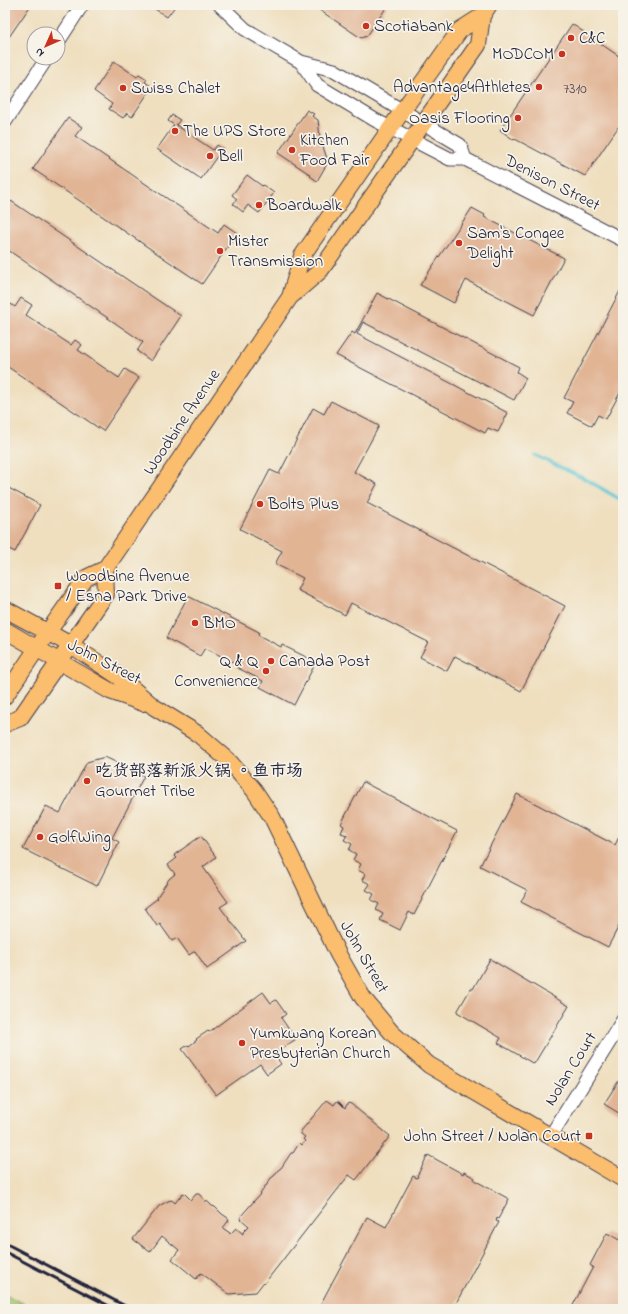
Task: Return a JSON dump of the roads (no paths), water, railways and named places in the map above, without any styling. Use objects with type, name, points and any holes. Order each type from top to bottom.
[{"type":"main road","name":"Woodbine Avenue","points":[[290,297],[302,256],[390,128],[460,30],[485,11]]},
{"type":"main road","name":"Woodbine Avenue","points":[[105,569],[290,297],[320,271],[478,45],[485,11]]},
{"type":"main road","points":[[5,696],[86,578],[105,569],[106,594],[20,718],[5,724]]},
{"type":"main road","name":"John Street","points":[[5,608],[71,645],[118,676],[154,707],[198,734],[227,759],[254,790],[272,817],[338,954],[362,998],[392,1033],[430,1065],[623,1179]]},
{"type":"main road","name":"John Street","points":[[5,630],[110,691],[154,707]]},
{"type":"street","points":[[66,30],[82,5]]},
{"type":"street","name":"Denison Street","points":[[220,5],[245,29],[301,62],[334,70],[460,145],[465,159]]},
{"type":"street","name":"Denison Street","points":[[301,62],[317,85],[411,140],[450,159],[465,159],[623,240]]},
{"type":"street","points":[[5,122],[42,66]]},
{"type":"street","name":"Nolan Court","points":[[550,1137],[623,1020]]},
{"type":"waterway","points":[[535,455],[589,481],[623,501]]},
{"type":"railway","points":[[5,1243],[131,1309]]},
{"type":"railway","points":[[5,1252],[115,1309]]},
{"type":"place","name":"Scotiabank","points":[[366,26]]},
{"type":"place","name":"C&C","points":[[571,38]]},
{"type":"place","name":"MODCOM","points":[[562,54]]},
{"type":"place","name":"Advantage4Athletes","points":[[539,87]]},
{"type":"place","name":"Swiss Chalet","points":[[123,88]]},
{"type":"place","name":"Oasis Flooring","points":[[518,118]]},
{"type":"place","name":"The UPS Store","points":[[175,131]]},
{"type":"place","name":"Kitchen Food Fair","points":[[292,150]]},
{"type":"place","name":"Bell","points":[[210,156]]},
{"type":"place","name":"Boardwalk","points":[[259,205]]},
{"type":"place","name":"Sam's Congee Delight","points":[[459,243]]},
{"type":"place","name":"Mister Transmission","points":[[220,251]]},
{"type":"place","name":"Bolts Plus","points":[[260,504]]},
{"type":"place","name":"Woodbine Avenue / Esna Park Drive","points":[[58,586]]},
{"type":"place","name":"BMO","points":[[195,623]]},
{"type":"place","name":"Canada Post","points":[[271,661]]},
{"type":"place","name":"Q & Q Convenience","points":[[266,671]]},
{"type":"place","name":"吃货部落新派火锅 。鱼市场 Gourmet Tribe","points":[[87,781]]},
{"type":"place","name":"GolfWing","points":[[40,837]]},
{"type":"place","name":"Yumkwang Korean Presbyterian Church","points":[[242,1043]]},
{"type":"place","name":"John Street / Nolan Court","points":[[589,1136]]}]
